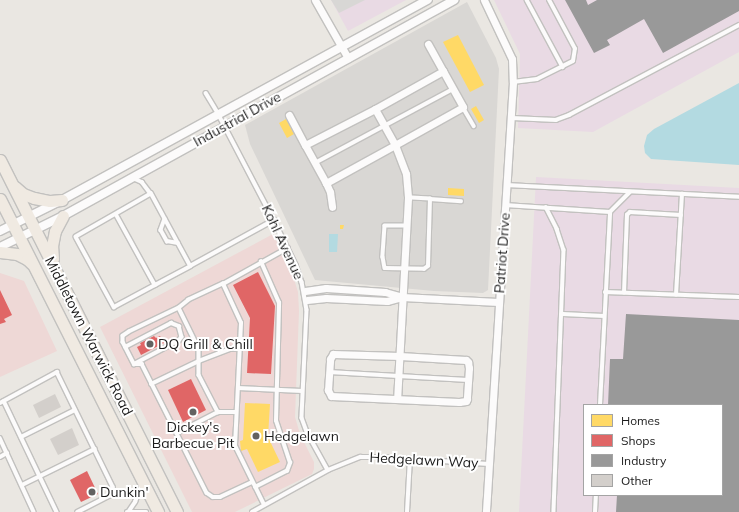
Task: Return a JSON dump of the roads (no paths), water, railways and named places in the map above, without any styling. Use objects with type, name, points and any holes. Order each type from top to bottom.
[{"type":"main road","name":"Middletown Warwick Road","points":[[0,160],[177,512]]},
{"type":"main road","points":[[13,185],[24,194],[34,198],[50,201],[62,200]]},
{"type":"main road","name":"Middletown Warwick Road","points":[[0,199],[158,512]]},
{"type":"main road","points":[[54,268],[52,246],[55,231],[63,216]]},
{"type":"main road","points":[[0,252],[17,254],[27,259],[34,266]]},
{"type":"street","points":[[315,0],[348,58]]},
{"type":"street","name":"Industrial Drive","points":[[0,231],[62,200],[219,115],[341,46],[428,0]]},
{"type":"street","name":"Industrial Drive","points":[[0,247],[63,216],[454,0]]},
{"type":"street","name":"Patriot Drive","points":[[484,0],[512,59],[513,82],[512,118],[498,302],[486,512]]},
{"type":"street","points":[[326,183],[463,107],[428,44]]},
{"type":"street","points":[[305,145],[443,70]]},
{"type":"street","points":[[375,108],[395,145],[406,174],[408,198],[398,399]]},
{"type":"street","points":[[288,115],[326,183],[330,192],[332,207]]},
{"type":"street","points":[[305,292],[326,288],[385,292],[402,297],[498,302]]},
{"type":"street","points":[[306,300],[326,298],[387,301],[402,297]]},
{"type":"street","points":[[333,354],[466,360],[468,362],[466,401],[331,396],[328,390],[329,372],[330,359],[333,354]]},
{"type":"lane","points":[[527,0],[563,67]]},
{"type":"lane","points":[[513,82],[537,80],[574,61],[575,49],[549,0]]},
{"type":"lane","points":[[512,118],[556,120],[570,115],[739,25]]},
{"type":"lane","points":[[315,163],[453,89]]},
{"type":"lane","name":"Kohl Avenue","points":[[206,93],[225,126],[288,248],[296,265],[305,292],[302,418],[304,425],[328,470]]},
{"type":"lane","points":[[463,107],[474,126]]},
{"type":"lane","points":[[132,178],[142,182],[151,194],[190,266]]},
{"type":"lane","points":[[506,185],[739,197]]},
{"type":"lane","points":[[600,404],[604,292],[610,212],[630,192]]},
{"type":"lane","points":[[151,194],[76,237],[114,307],[274,220]]},
{"type":"lane","points":[[676,296],[682,194]]},
{"type":"lane","points":[[408,198],[461,201]]},
{"type":"lane","points":[[406,226],[385,226],[383,257],[385,268],[424,269],[428,266],[430,199]]},
{"type":"lane","points":[[505,205],[610,212]]},
{"type":"lane","points":[[546,208],[557,229],[564,250],[563,314],[554,512]]},
{"type":"lane","points":[[624,293],[627,215],[630,212],[681,215]]},
{"type":"lane","points":[[116,214],[155,285]]},
{"type":"lane","points":[[165,219],[161,230],[167,242],[178,243]]},
{"type":"lane","points":[[134,364],[123,342],[124,336],[179,308],[189,300],[223,284],[288,248]]},
{"type":"lane","points":[[255,487],[287,471],[290,463],[276,421],[279,303],[261,262]]},
{"type":"lane","points":[[223,284],[241,323],[235,446],[264,505]]},
{"type":"lane","points":[[604,292],[676,296],[739,297]]},
{"type":"lane","points":[[179,308],[199,350],[199,375],[218,412]]},
{"type":"lane","points":[[563,314],[604,316]]},
{"type":"lane","points":[[125,347],[171,323],[179,326],[182,338],[179,341],[134,364]]},
{"type":"lane","points":[[152,384],[199,361],[230,349],[240,348]]},
{"type":"lane","points":[[134,364],[142,364],[207,493],[213,497],[220,497],[252,482]]},
{"type":"lane","points":[[58,512],[2,402],[57,372],[112,482],[112,492],[110,496],[78,512]]},
{"type":"lane","points":[[329,372],[468,380]]},
{"type":"lane","points":[[238,388],[302,391]]},
{"type":"lane","points":[[21,437],[75,410]]},
{"type":"lane","points":[[176,433],[218,412],[236,412]]},
{"type":"lane","points":[[0,438],[34,512]]},
{"type":"lane","points":[[22,485],[95,449]]},
{"type":"lane","points":[[0,457],[7,453]]},
{"type":"lane","name":"Hedgelawn Way","points":[[252,512],[328,470],[361,457],[410,458],[489,464]]},
{"type":"lane","points":[[407,512],[410,458]]},
{"type":"lane","points":[[128,511],[136,502],[143,482]]},
{"type":"lane","points":[[595,512],[596,496]]},
{"type":"lane","points":[[128,511],[146,512]]},
{"type":"water","points":[[739,83],[739,165],[651,159],[645,153],[644,146],[647,135],[654,129]]},
{"type":"water","points":[[329,234],[338,234],[337,252],[329,252]]},
{"type":"place","name":"DQ Grill & Chill","points":[[150,344]]},
{"type":"place","name":"Dickey's Barbecue Pit","points":[[193,412]]},
{"type":"place","name":"Hedgelawn","points":[[256,436]]},
{"type":"place","name":"Dunkin'","points":[[92,492]]}]
